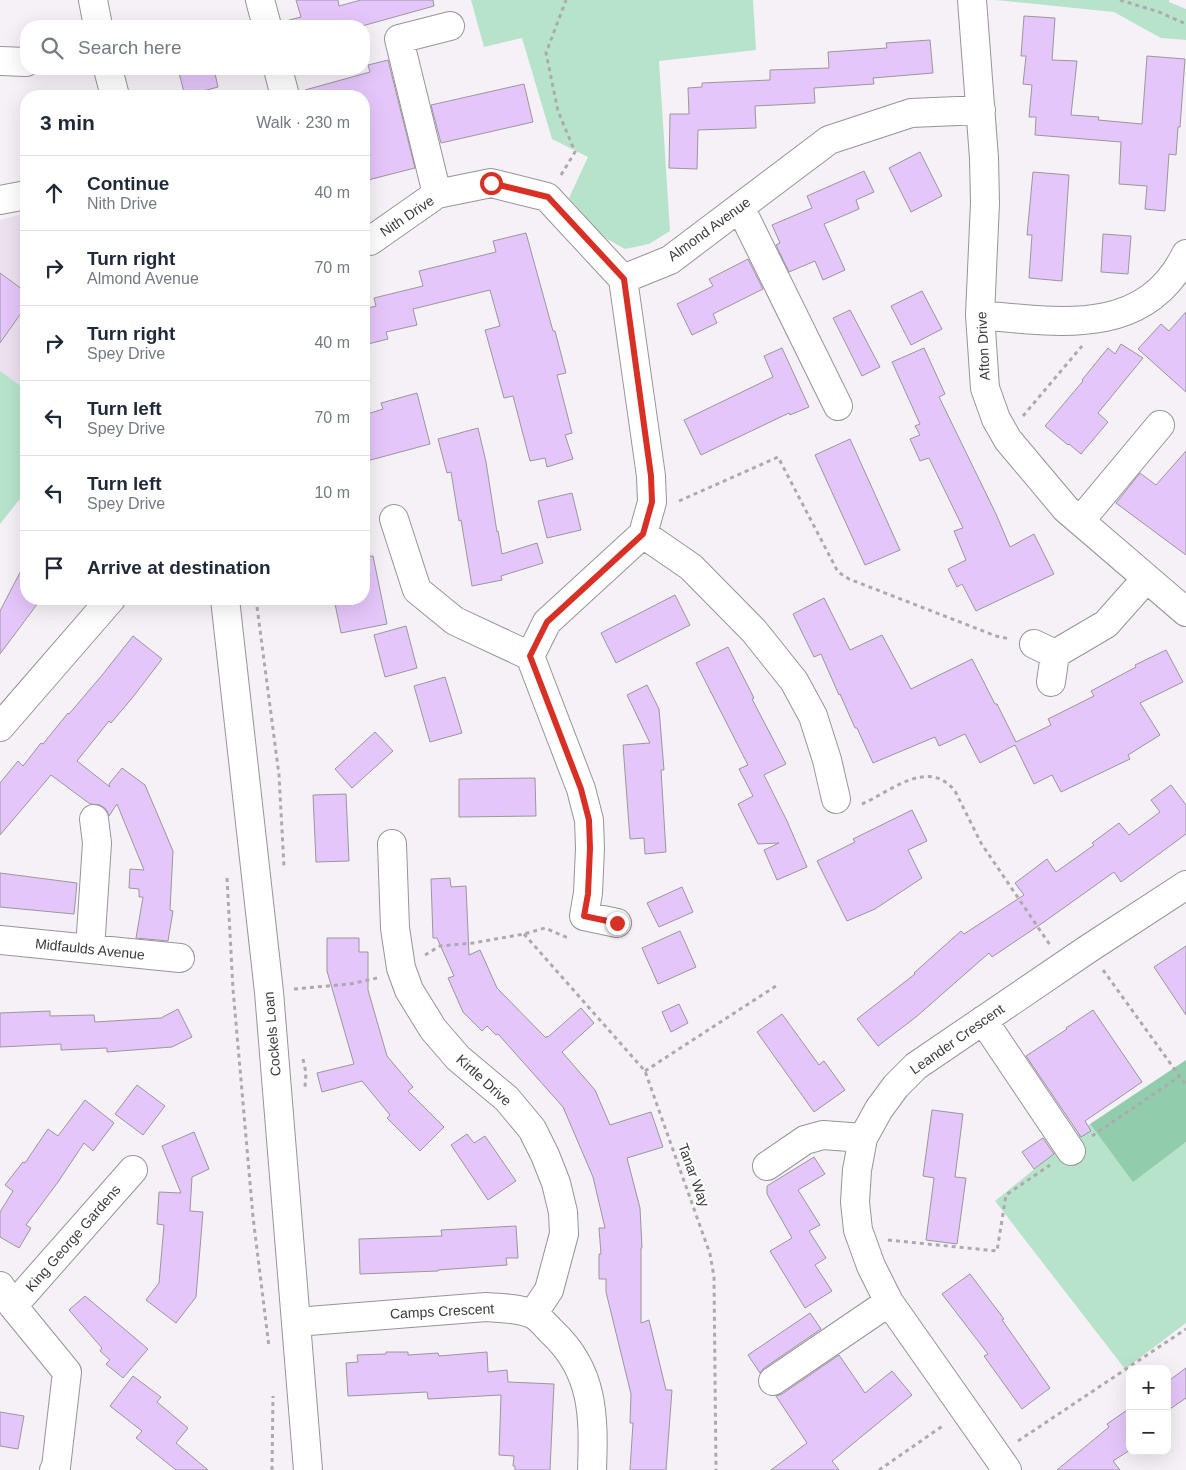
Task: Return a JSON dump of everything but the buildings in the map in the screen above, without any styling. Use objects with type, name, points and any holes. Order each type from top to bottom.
[{"type":"street","points":[[92,0],[97,20]]},
{"type":"street","points":[[260,0],[265,20]]},
{"type":"street","name":"Afton Drive","points":[[972,0],[981,110],[985,203],[980,315],[985,388],[996,419],[1006,437],[1066,510],[1186,612]]},
{"type":"street","points":[[437,194],[399,39],[450,26]]},
{"type":"street","points":[[0,45],[2,49],[0,62],[20,62]]},
{"type":"street","points":[[110,75],[113,90]]},
{"type":"street","points":[[280,75],[283,90]]},
{"type":"street","name":"Almond Avenue","points":[[624,279],[670,260],[830,140],[911,113],[981,110]]},
{"type":"street","name":"Nith Drive","points":[[370,241],[437,194],[491,183],[548,197]]},
{"type":"street","points":[[0,200],[20,196]]},
{"type":"street","points":[[530,656],[547,622],[643,534],[652,502],[651,476],[624,279],[548,197]]},
{"type":"street","points":[[740,206],[838,406]]},
{"type":"street","points":[[980,315],[1085,321],[1107,317],[1122,313],[1142,303],[1162,287],[1184,263]]},
{"type":"street","points":[[1080,521],[1160,425]]},
{"type":"street","points":[[394,519],[417,590],[455,621],[530,656],[581,789],[589,820],[588,894],[584,916],[617,923]]},
{"type":"street","points":[[643,534],[691,567],[754,631],[794,681],[813,716],[827,760],[836,799]]},
{"type":"street","points":[[1051,682],[1045,649],[1106,624],[1146,579]]},
{"type":"street","points":[[0,728],[106,605]]},
{"type":"street","name":"Cockels Loan","points":[[226,605],[269,992],[308,1470]]},
{"type":"street","points":[[90,949],[98,843],[94,819]]},
{"type":"street","name":"Kirtle Drive","points":[[392,844],[394,928],[401,968],[409,990],[433,1029],[458,1058],[507,1098],[532,1129],[556,1183],[563,1212],[564,1234],[549,1290],[533,1314]]},
{"type":"street","name":"Leander Crescent","points":[[1002,1462],[889,1302],[871,1266],[858,1230],[855,1202],[857,1170],[863,1138],[879,1109],[896,1086],[916,1066],[1186,885]]},
{"type":"street","name":"Midfaulds Avenue","points":[[0,940],[180,958]]},
{"type":"street","points":[[983,1020],[1071,1151]]},
{"type":"street","points":[[767,1166],[805,1140],[822,1135],[863,1138]]},
{"type":"street","name":"King George Gardens","points":[[7,1296],[132,1170]]},
{"type":"street","points":[[7,1296],[67,1372],[57,1469]]},
{"type":"street","points":[[773,1381],[889,1302]]},
{"type":"street","name":"Camps Crescent","points":[[296,1322],[486,1307],[511,1309],[533,1314]]},
{"type":"street","points":[[533,1314],[564,1343],[577,1362],[587,1387],[592,1412],[592,1470]]},
{"type":"path","points":[[548,197],[575,152],[558,111],[546,52],[566,0]]},
{"type":"path","points":[[1120,0],[1160,12],[1186,24]]},
{"type":"path","points":[[1006,437],[1107,317]]},
{"type":"path","points":[[652,502],[668,506],[778,457],[838,572],[849,579],[996,636],[1045,649]]},
{"type":"path","points":[[836,799],[862,804],[917,776],[936,777],[950,784],[955,790],[981,843],[1064,966]]},
{"type":"path","points":[[227,871],[233,989],[242,1098],[253,1217],[270,1353]]},
{"type":"path","points":[[269,992],[350,984],[392,975],[440,946],[473,943],[524,934],[545,928],[574,940],[584,916]]},
{"type":"path","name":"Tanar Way","points":[[524,934],[645,1071],[710,1254],[714,1276],[716,1470]]},
{"type":"path","points":[[1088,949],[1186,1085]]},
{"type":"path","points":[[645,1071],[779,984]]},
{"type":"path","points":[[863,1244],[884,1240],[997,1251],[1006,1195],[1180,1076]]},
{"type":"path","points":[[1002,1462],[1186,1329]]},
{"type":"path","points":[[272,1470],[273,1392]]},
{"type":"path","points":[[879,1470],[966,1410]]},
{"type":"shaded area","points":[[20,215],[20,499],[0,524],[0,220]]},
{"type":"green space","points":[[471,0],[753,0],[756,50],[659,61],[670,231],[649,244],[625,249],[602,236],[569,198],[588,157],[552,139],[522,38],[484,47]]},
{"type":"green space","points":[[995,0],[1169,0],[1169,2],[1186,9],[1186,40],[1161,38],[1114,12]]},
{"type":"green space","points":[[0,371],[20,386],[20,499],[0,524]]},
{"type":"green space","points":[[1186,1060],[1186,1142],[1133,1182],[1090,1124]]},
{"type":"green space","points":[[1090,1124],[1133,1181],[1186,1142],[1186,1323],[1130,1365],[1126,1365],[1125,1369],[995,1201]]},
{"type":"route","points":[[491,183],[548,197],[624,279],[651,476],[652,502],[643,534],[547,622],[530,656],[581,789],[589,820],[588,894],[584,916],[617,923]]}]
